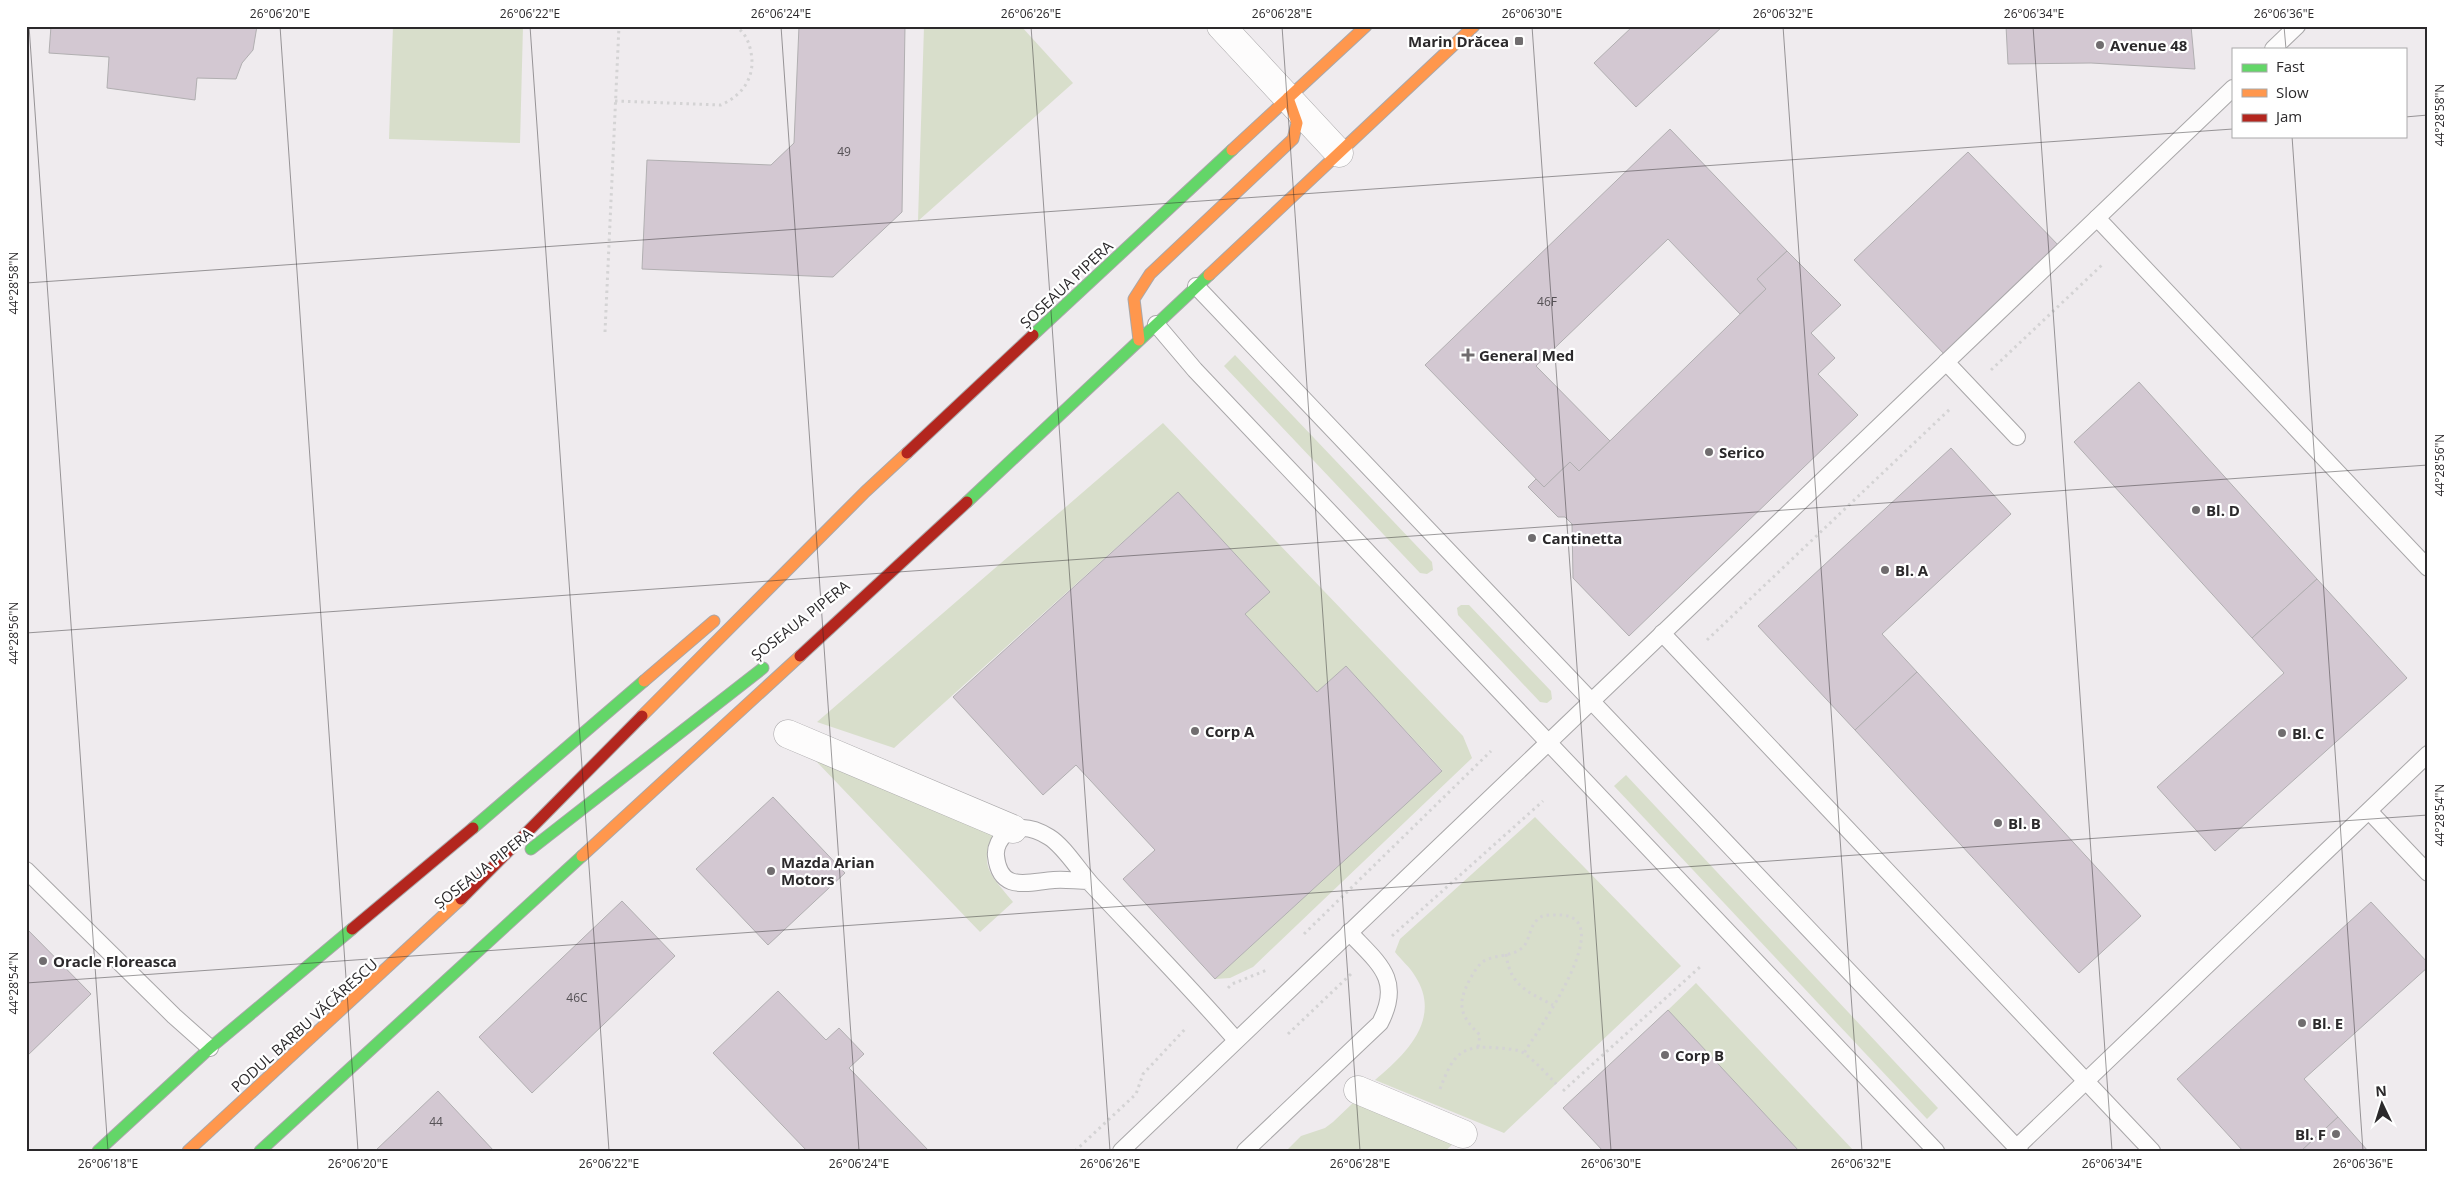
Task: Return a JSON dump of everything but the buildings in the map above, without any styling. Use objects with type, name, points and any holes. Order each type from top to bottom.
[{"type":"main road","name":"ȘOSEAUA PIPERA","points":[[439,921],[865,492],[1366,26]]},
{"type":"main road","name":"ȘOSEAUA PIPERA","points":[[260,1151],[924,542],[1474,26]]},
{"type":"main road","points":[[1139,340],[1134,299],[1150,274],[1293,139],[1297,123],[1288,98]]},
{"type":"main road","name":"ȘOSEAUA PIPERA","points":[[744,596],[865,492]]},
{"type":"main road","name":"ȘOSEAUA PIPERA","points":[[807,634],[924,542]]},
{"type":"main road","points":[[98,1151],[210,1048],[722,615]]},
{"type":"main road","name":"ȘOSEAUA PIPERA","points":[[525,854],[775,658]]},
{"type":"main road","name":"ȘOSEAUA PIPERA","points":[[439,921],[510,866]]},
{"type":"main road","name":"PODUL BARBU VĂCĂRESCU","points":[[188,1151],[439,921]]},
{"type":"street","points":[[1221,26],[1339,153]]},
{"type":"street","points":[[788,734],[1013,829]]},
{"type":"street","points":[[1358,1090],[1463,1134]]},
{"type":"lane","points":[[2275,48],[2297,26]]},
{"type":"lane","points":[[1120,1151],[2232,89]]},
{"type":"lane","points":[[2097,218],[2428,568]]},
{"type":"lane","points":[[1196,286],[2019,1149],[2086,1081],[2428,754]]},
{"type":"lane","points":[[1156,324],[1196,370],[1936,1151]]},
{"type":"lane","points":[[1946,362],[2017,437]]},
{"type":"lane","points":[[1662,633],[2152,1151]]},
{"type":"lane","points":[[2369,811],[2428,874]]},
{"type":"lane","points":[[1088,881],[1054,880],[1029,884],[1008,881],[997,869],[995,852],[1001,838],[1013,829],[1027,828],[1038,830],[1051,838],[1088,881],[1236,1040]]},
{"type":"lane","points":[[26,870],[174,1016],[210,1048]]},
{"type":"lane","points":[[1245,1151],[1380,1023],[1388,1008],[1390,990],[1385,970],[1349,932]]},
{"type":"path","points":[[605,332],[619,26]]},
{"type":"path","points":[[615,101],[721,105],[734,99],[748,84],[754,62],[748,40],[735,26]]},
{"type":"path","points":[[1687,660],[2122,245]]},
{"type":"path","points":[[1301,937],[1491,751]]},
{"type":"path","points":[[1478,1047],[1480,1035],[1468,1024],[1462,1014],[1462,997],[1479,965],[1485,960],[1516,952],[1524,947],[1537,919],[1554,914],[1564,914],[1573,918],[1579,925],[1581,938],[1579,956],[1572,974],[1524,1053]]},
{"type":"path","points":[[1506,954],[1508,968],[1513,978],[1521,987],[1553,1005]]},
{"type":"path","points":[[1075,1151],[1136,1094],[1143,1074],[1207,1007],[1232,984],[1266,971],[1272,964]]},
{"type":"path","points":[[1563,1091],[1700,967]]},
{"type":"path","points":[[1428,1120],[1447,1069],[1456,1056],[1468,1048],[1509,1049],[1524,1053],[1556,1084]]},
{"type":"green space","points":[[393,26],[523,26],[520,143],[389,139]]},
{"type":"green space","points":[[924,26],[1021,26],[1073,83],[918,221]]},
{"type":"green space","points":[[1235,355],[1432,562],[1433,570],[1427,574],[1420,573],[1224,366]]},
{"type":"green space","points":[[1163,423],[1463,736],[1472,758],[1253,967],[1230,978],[1215,979],[1442,770],[1346,666],[1317,692],[1245,614],[1269,591],[1178,492],[894,748],[817,722]]},
{"type":"green space","points":[[1461,605],[1469,605],[1551,691],[1552,699],[1547,703],[1540,702],[1458,615],[1457,608]]},
{"type":"green space","points":[[816,761],[996,832],[987,853],[987,862],[993,877],[1013,902],[980,932]]},
{"type":"green space","points":[[1626,775],[1938,1108],[1927,1119],[1614,786]]},
{"type":"green space","points":[[1535,817],[1681,966],[1504,1133],[1375,1080],[1408,1047],[1417,1035],[1423,1021],[1425,1007],[1423,992],[1413,973],[1395,952],[1400,939]]},
{"type":"green space","points":[[1696,983],[1854,1151],[1799,1151],[1668,1010]]},
{"type":"green space","points":[[1354,1102],[1453,1144],[1445,1151],[1286,1151],[1301,1136],[1325,1128]]},
{"type":"traffic: fast","points":[[1033,335],[1232,150]]},
{"type":"traffic: fast","points":[[967,502],[1209,275]]},
{"type":"traffic: fast","points":[[531,849],[763,668]]},
{"type":"traffic: fast","points":[[473,828],[644,681]]},
{"type":"traffic: fast","points":[[260,1151],[582,856]]},
{"type":"traffic: fast","points":[[98,1151],[210,1048],[352,929]]},
{"type":"traffic: slow","points":[[1232,150],[1366,26]]},
{"type":"traffic: slow","points":[[1209,275],[1474,26]]},
{"type":"traffic: slow","points":[[1139,340],[1134,299],[1150,274],[1293,139],[1297,123],[1288,98]]},
{"type":"traffic: slow","points":[[642,716],[865,492],[907,453]]},
{"type":"traffic: slow","points":[[644,681],[714,621]]},
{"type":"traffic: slow","points":[[582,856],[800,656]]},
{"type":"traffic: slow","points":[[188,1151],[461,899]]},
{"type":"traffic: jam","points":[[907,453],[1033,335]]},
{"type":"traffic: jam","points":[[800,656],[967,502]]},
{"type":"traffic: jam","points":[[461,899],[642,716]]},
{"type":"traffic: jam","points":[[352,929],[473,828]]},
{"type":"place","name":"Marin Drăcea","points":[[1519,41]]},
{"type":"place","name":"Avenue 48","points":[[2100,45]]},
{"type":"place","name":"General Med","points":[[1468,355]]},
{"type":"place","name":"Serico","points":[[1709,452]]},
{"type":"place","name":"Bl. D","points":[[2196,510]]},
{"type":"place","name":"Cantinetta","points":[[1532,538]]},
{"type":"place","name":"Bl. A","points":[[1885,570]]},
{"type":"place","name":"Corp A","points":[[1195,731]]},
{"type":"place","name":"Bl. C","points":[[2282,733]]},
{"type":"place","name":"Bl. B","points":[[1998,823]]},
{"type":"place","name":"Mazda Arian Motors","points":[[771,871]]},
{"type":"place","name":"Oracle Floreasca","points":[[43,961]]},
{"type":"place","name":"Bl. E","points":[[2302,1023]]},
{"type":"place","name":"Corp B","points":[[1665,1055]]},
{"type":"place","name":"Bl. F","points":[[2336,1134]]}]
